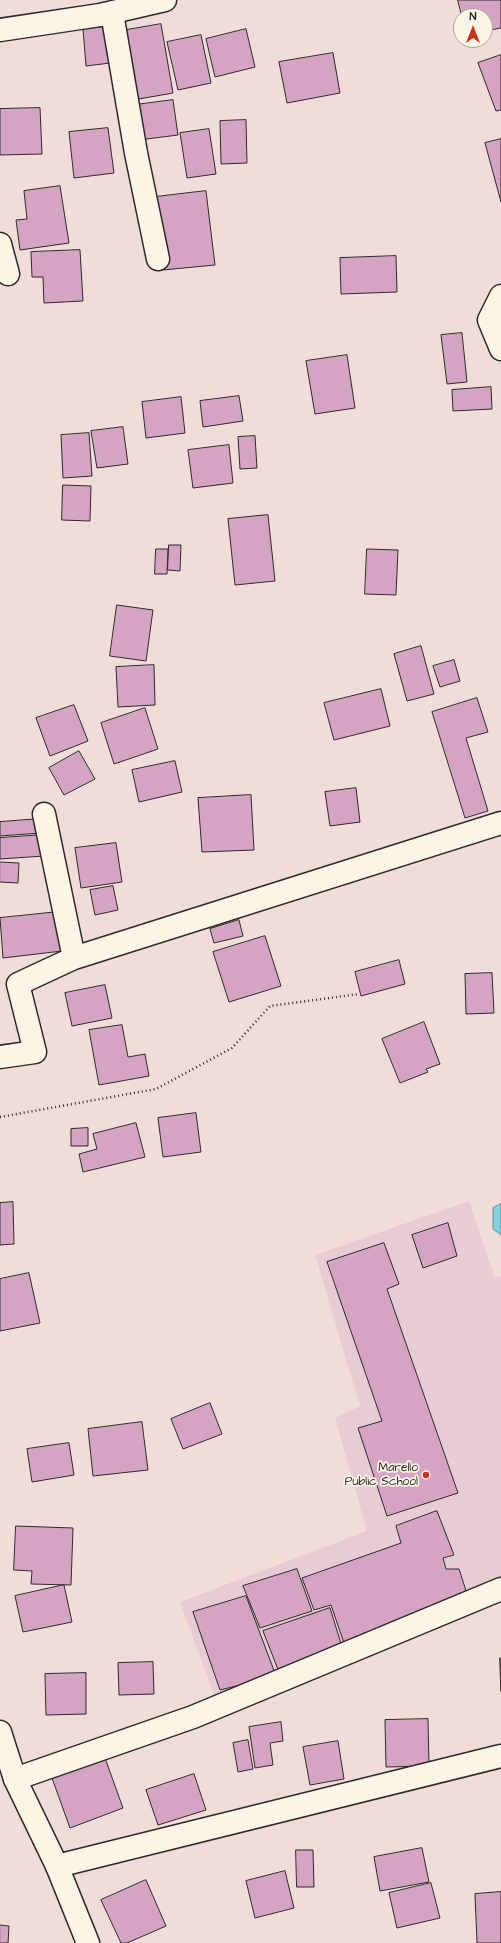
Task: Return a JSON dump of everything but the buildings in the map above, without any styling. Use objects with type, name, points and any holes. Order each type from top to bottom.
[{"type":"street","points":[[0,30],[112,13],[165,0]]},
{"type":"street","points":[[112,13],[136,153],[158,259]]},
{"type":"street","points":[[0,244],[8,274]]},
{"type":"street","points":[[501,296],[489,320],[501,349]]},
{"type":"street","points":[[44,814],[74,958]]},
{"type":"street","points":[[0,1057],[35,1052],[18,984],[74,958],[501,823]]},
{"type":"street","points":[[15,1779],[193,1717],[501,1589]]},
{"type":"street","points":[[0,1732],[15,1779],[58,1866],[88,1943]]},
{"type":"street","points":[[58,1866],[501,1756]]},
{"type":"path","points":[[0,1117],[156,1089],[232,1048],[270,1006],[359,994]]},
{"type":"shaded area","name":"Marello Public School","points":[[469,1201],[495,1278],[501,1276],[501,1576],[492,1591],[215,1698],[180,1602],[367,1531],[335,1418],[360,1406],[315,1255]]},
{"type":"water","points":[[501,1204],[501,1235],[493,1229],[493,1208]]},
{"type":"place","name":"Marello Public School","points":[[426,1475]]}]
